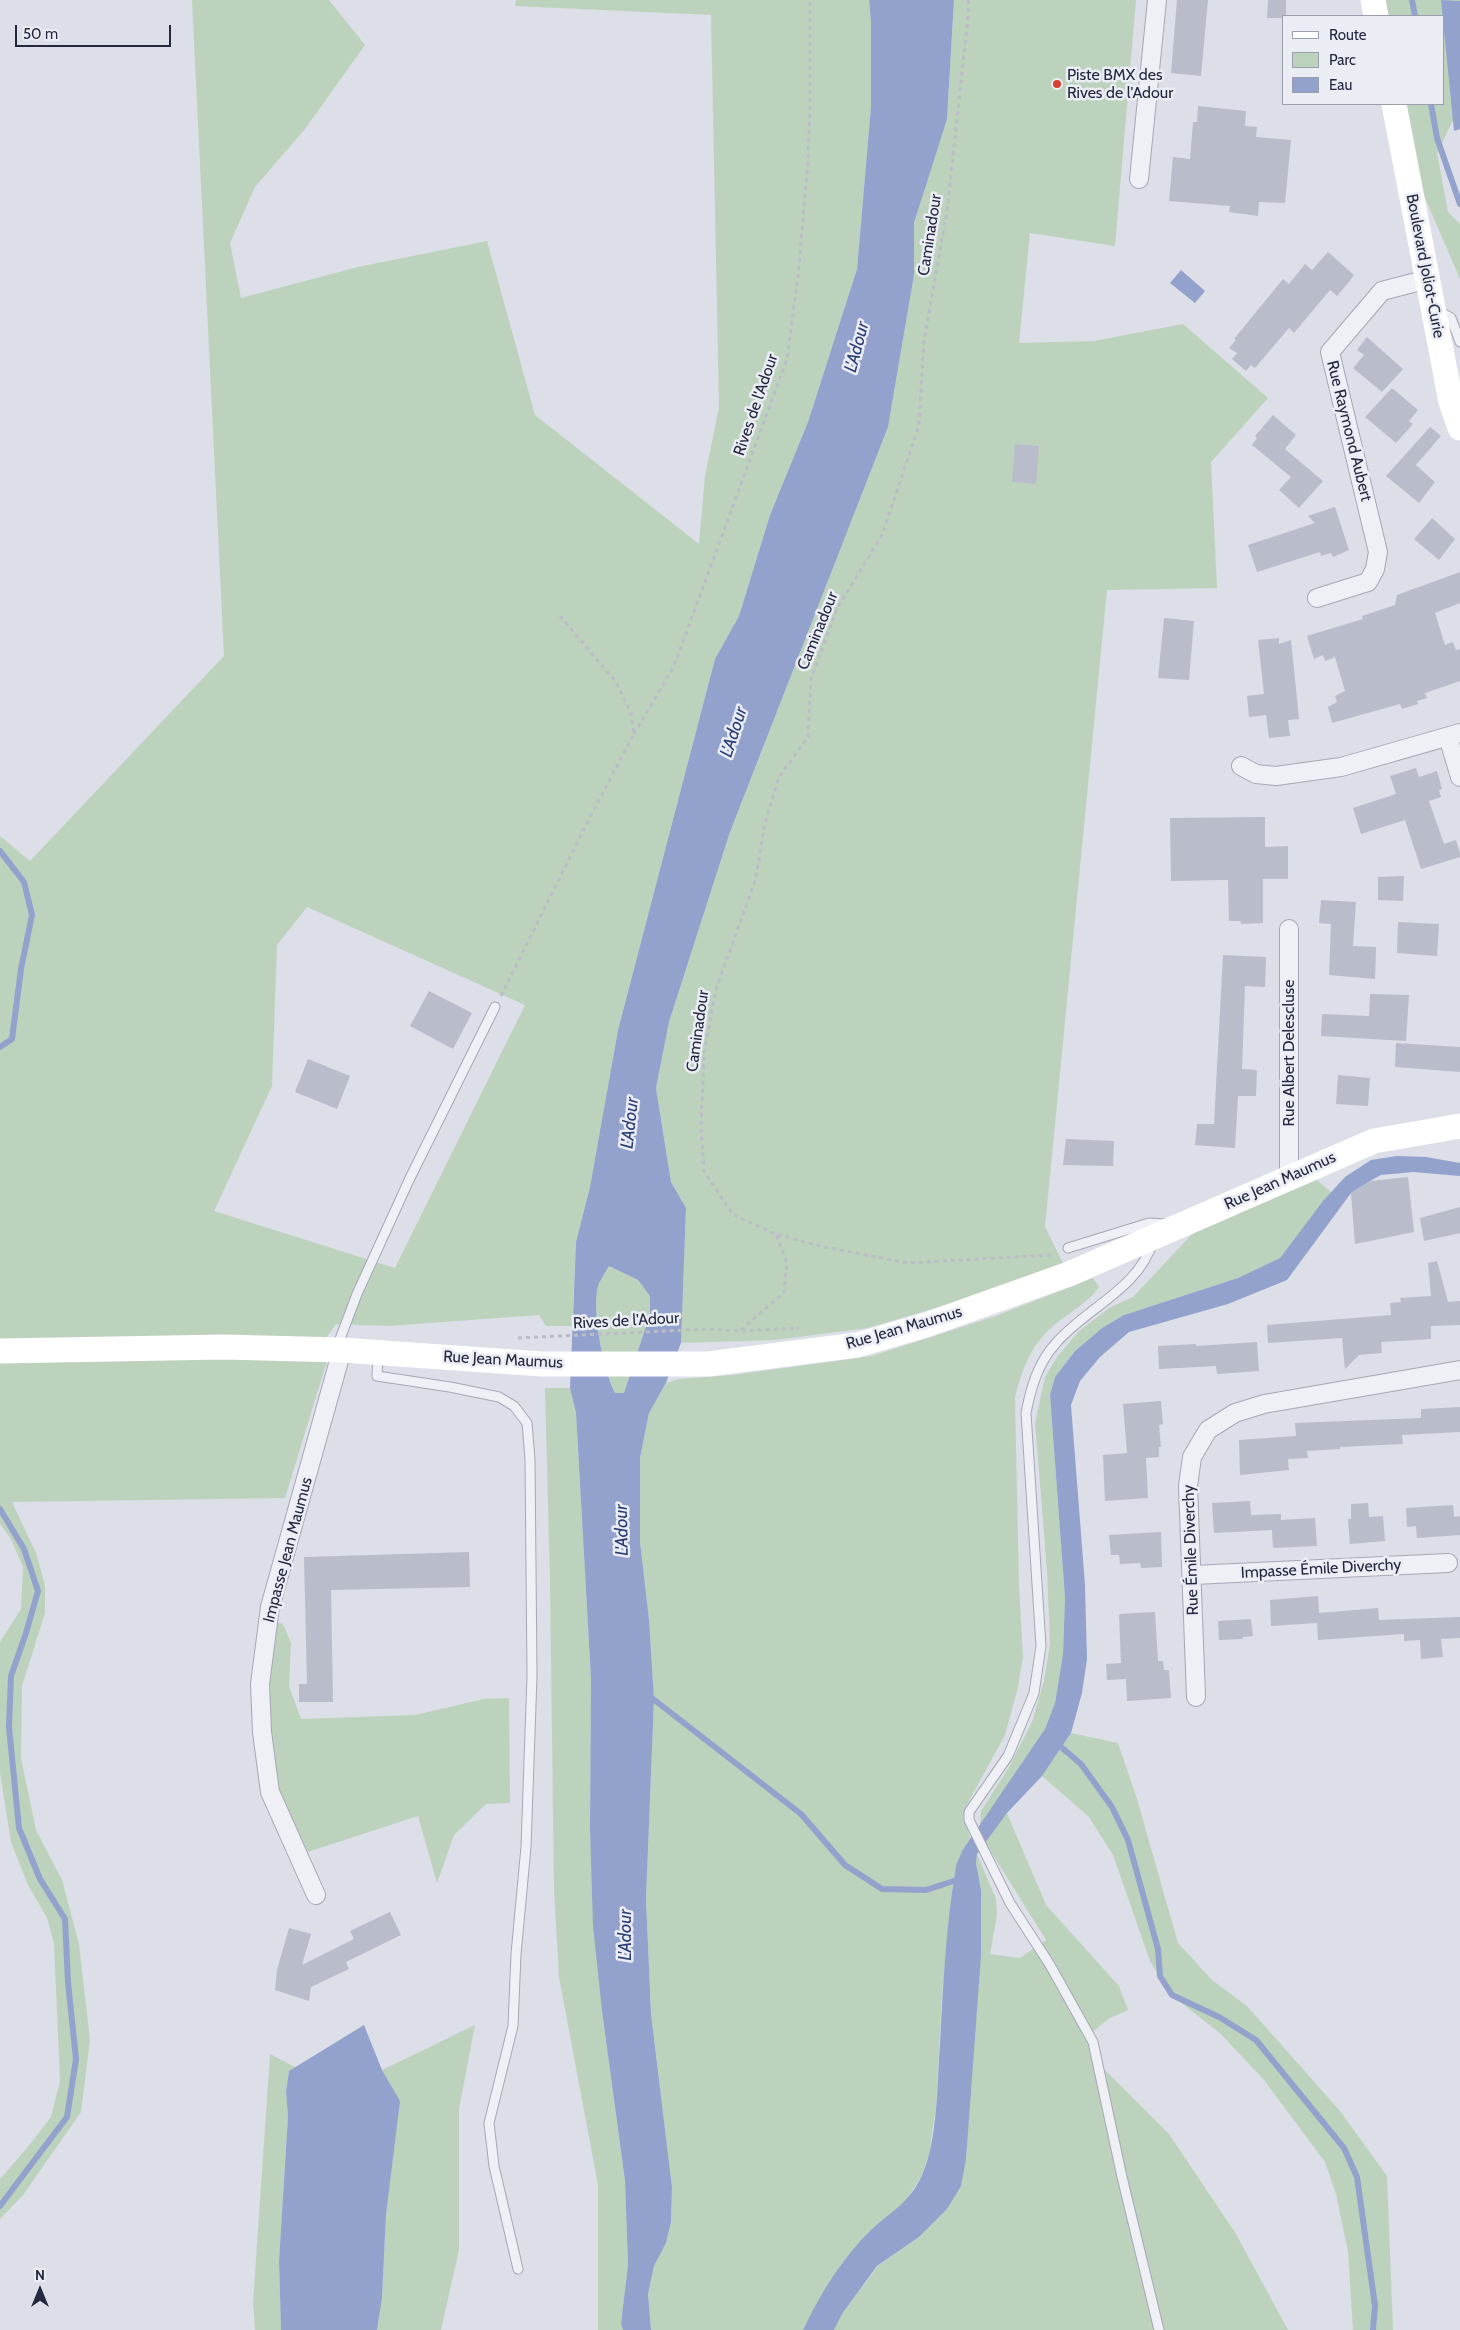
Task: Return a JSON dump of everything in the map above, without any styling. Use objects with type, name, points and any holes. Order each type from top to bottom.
[{"type":"main road","points":[[1373,0],[1376,15]]},
{"type":"main road","name":"Boulevard Joliot-Curie","points":[[1394,105],[1451,402],[1460,428]]},
{"type":"main road","name":"Rue Jean Maumus","points":[[0,1351],[224,1347],[378,1352],[540,1364],[708,1364],[857,1345],[926,1325],[1069,1274],[1154,1238],[1289,1176],[1374,1141],[1460,1126]]},
{"type":"street","points":[[1139,179],[1157,0]]},
{"type":"street","name":"Rue Raymond Aubert","points":[[1317,598],[1368,582],[1374,569],[1378,552],[1330,352],[1382,291],[1428,279]]},
{"type":"street","points":[[1241,766],[1256,774],[1276,776],[1341,767],[1454,735],[1460,777]]},
{"type":"street","name":"Rue Albert Delescluse","points":[[1289,929],[1289,1176]]},
{"type":"street","name":"Impasse Jean Maumus","points":[[316,1895],[270,1792],[262,1732],[260,1684],[270,1607],[339,1350]]},
{"type":"street","name":"Rue Émile Diverchy","points":[[1196,1697],[1193,1575],[1188,1486],[1192,1457],[1208,1430],[1235,1413],[1264,1404],[1460,1370]]},
{"type":"street","name":"Impasse Émile Diverchy","points":[[1193,1575],[1448,1563]]},
{"type":"lane","points":[[1434,308],[1451,318],[1460,342]]},
{"type":"lane","points":[[339,1350],[357,1294],[410,1178],[495,1007]]},
{"type":"lane","points":[[1068,1248],[1149,1222],[1180,1225]]},
{"type":"lane","points":[[1154,1238],[1148,1258],[1142,1267],[1056,1342],[1040,1366],[1031,1386],[1026,1413],[1041,1646],[1034,1693],[1008,1756],[969,1812],[972,1828],[1010,1903],[1050,1965],[1094,2042],[1122,2177],[1159,2330]]},
{"type":"lane","points":[[378,1352],[377,1376],[450,1386],[499,1397],[514,1406],[527,1423],[530,1459],[532,1676],[526,1847],[516,1954],[513,2026],[489,2123],[494,2166],[518,2269]]},
{"type":"path","name":"Rives de l'Adour","points":[[495,1007],[588,821],[634,734],[674,666],[787,359],[798,276],[808,162],[810,0]]},
{"type":"path","name":"Caminadour","points":[[968,0],[969,7],[947,211],[924,341],[919,425],[882,535],[837,609],[811,679],[808,737],[779,776],[765,823],[756,878],[716,989],[704,1054],[701,1127],[704,1172],[733,1215],[776,1234],[824,1247],[908,1262],[1051,1255],[1068,1248]]},
{"type":"path","points":[[560,616],[616,682],[631,713],[634,734]]},
{"type":"path","points":[[740,1331],[784,1292],[787,1262],[776,1234]]},
{"type":"path","name":"Rives de l'Adour","points":[[546,1337],[707,1329]]},
{"type":"green space","points":[[192,0],[329,0],[365,45],[305,129],[255,187],[230,243],[241,298],[358,267],[487,241],[535,415],[699,544],[705,476],[719,407],[711,15],[515,6],[516,0],[869,0],[871,22],[871,107],[857,269],[808,422],[770,515],[739,616],[715,659],[618,1030],[590,1187],[576,1242],[572,1326],[546,1326],[539,1315],[388,1326],[336,1324],[326,1338],[0,1344],[0,836],[30,861],[224,656]],"holes":[[[307,907],[525,1005],[395,1268],[214,1211],[272,1086],[277,945]]]},
{"type":"green space","points":[[954,0],[1136,0],[1115,246],[1030,233],[1019,343],[1094,341],[1183,324],[1268,398],[1211,462],[1217,588],[1107,590],[1045,1227],[1064,1265],[942,1306],[868,1328],[774,1340],[681,1343],[686,1208],[671,1182],[656,1088],[669,1022],[730,832],[888,427],[914,275],[914,224],[948,104]]},
{"type":"green space","points":[[1385,0],[1460,0],[1460,106],[1437,153],[1448,212],[1460,224],[1460,279],[1422,191],[1405,105],[1445,105],[1445,15],[1388,15]]},
{"type":"green space","points":[[1317,1180],[1331,1192],[1280,1258],[1238,1278],[1124,1315],[1102,1328],[1075,1351],[1055,1377],[1050,1395],[1065,1598],[1063,1654],[1055,1703],[1045,1729],[980,1827],[981,1811],[1008,1769],[1032,1722],[1044,1681],[1050,1644],[1047,1570],[1035,1423],[1045,1377],[1057,1357],[1079,1331],[1109,1308],[1133,1297],[1196,1230]]},
{"type":"green space","points":[[609,1266],[638,1280],[650,1296],[650,1314],[624,1393],[615,1393],[611,1383],[597,1323],[596,1307],[599,1283]]},
{"type":"green space","points":[[1093,1278],[1099,1287],[1094,1293],[1052,1327],[1038,1342],[1020,1378],[1015,1398],[1019,1586],[1023,1657],[1017,1691],[1005,1735],[965,1808],[963,1818],[971,1839],[959,1859],[953,1882],[942,1994],[936,2107],[929,2154],[922,2175],[904,2204],[872,2230],[841,2264],[803,2330],[651,2330],[648,2294],[654,2266],[666,2243],[671,2222],[672,2187],[651,2014],[646,1899],[654,1699],[649,1619],[640,1542],[640,1458],[649,1413],[666,1383],[679,1379],[733,1375],[872,1356],[996,1316]]},
{"type":"green space","points":[[270,1355],[327,1361],[285,1498],[12,1502],[36,1553],[45,1585],[45,1613],[22,1686],[21,1758],[36,1830],[62,1880],[79,1944],[90,2040],[81,2112],[23,2195],[0,2219],[0,2179],[51,2117],[60,2081],[54,1943],[47,1918],[27,1883],[11,1842],[0,1773],[0,1642],[21,1609],[23,1567],[11,1539],[0,1524],[0,1360]]},
{"type":"green space","points":[[545,1388],[570,1388],[576,1413],[591,1679],[590,1828],[602,2011],[625,2181],[628,2265],[621,2323],[623,2330],[598,2330],[598,2185],[559,1977],[554,1890],[550,1580]]},
{"type":"green space","points":[[261,1619],[283,1624],[291,1643],[289,1686],[301,1719],[415,1715],[484,1699],[509,1698],[510,1803],[486,1804],[454,1835],[437,1883],[418,1816],[292,1857],[272,1822],[254,1729]]},
{"type":"green space","points":[[1071,1733],[1118,1743],[1137,1799],[1178,1943],[1212,1980],[1247,2006],[1340,2111],[1387,2176],[1393,2330],[1353,2330],[1348,2252],[1336,2194],[1325,2162],[1264,2080],[1221,2034],[1170,1994],[1150,1961],[1113,1855],[1089,1817],[1042,1776]]},
{"type":"green space","points":[[1007,1813],[1046,1905],[1119,1986],[1128,2010],[1110,2018],[1086,2037],[1103,2068],[1169,2134],[1236,2234],[1288,2330],[834,2330],[842,2314],[878,2266],[919,2237],[947,2209],[966,2159],[981,1890],[976,1863],[977,1854],[996,1899],[997,1916],[990,1954],[1020,1958],[1046,1940],[985,1842]]},
{"type":"green space","points":[[475,2025],[459,2109],[459,2250],[441,2330],[377,2330],[382,2298],[386,2215],[399,2101],[382,2070]]},
{"type":"green space","points":[[270,2054],[295,2067],[289,2071],[286,2091],[288,2117],[279,2261],[281,2330],[255,2330],[253,2303]]},
{"type":"water","name":"L'Adour","points":[[869,0],[954,0],[947,119],[914,223],[914,275],[888,427],[730,832],[669,1022],[656,1088],[671,1182],[686,1208],[681,1343],[666,1383],[649,1413],[640,1458],[640,1542],[649,1619],[654,1699],[646,1899],[651,2014],[672,2187],[671,2222],[666,2243],[654,2266],[648,2294],[651,2330],[623,2330],[621,2323],[628,2265],[625,2181],[602,2011],[593,1926],[590,1828],[591,1679],[576,1413],[570,1388],[576,1242],[590,1187],[618,1030],[715,659],[739,616],[770,515],[808,422],[857,269],[871,107],[871,22]],"holes":[[[609,1266],[638,1280],[650,1296],[650,1314],[624,1393],[615,1393],[603,1355],[597,1323],[596,1307],[599,1283]]]},
{"type":"water","points":[[1441,0],[1460,1],[1460,129],[1454,131],[1445,40],[1445,15],[1442,15]]},
{"type":"water","points":[[1181,270],[1205,291],[1195,303],[1170,283]]},
{"type":"water","points":[[1397,1156],[1426,1157],[1460,1163],[1460,1176],[1413,1172],[1381,1175],[1351,1193],[1287,1280],[1228,1304],[1129,1332],[1100,1357],[1080,1381],[1071,1405],[1085,1585],[1087,1659],[1082,1693],[1071,1733],[1042,1776],[1007,1813],[977,1854],[976,1863],[981,1890],[981,1956],[966,2159],[961,2186],[947,2209],[919,2237],[877,2266],[842,2314],[834,2330],[803,2330],[824,2290],[841,2264],[871,2230],[906,2200],[922,2175],[931,2145],[936,2111],[945,1955],[956,1866],[962,1851],[1045,1729],[1055,1703],[1063,1654],[1065,1598],[1050,1395],[1055,1377],[1075,1351],[1102,1328],[1124,1315],[1238,1278],[1280,1258],[1323,1201],[1345,1177],[1371,1160]]},
{"type":"water","points":[[364,2025],[382,2070],[400,2101],[386,2215],[382,2298],[377,2330],[281,2330],[279,2261],[288,2117],[286,2091],[289,2071]]},
{"type":"building","points":[[1177,0],[1208,0],[1201,76],[1171,73]]},
{"type":"building","points":[[1268,0],[1286,0],[1286,15],[1282,15],[1282,18],[1267,18]]},
{"type":"building","points":[[1198,106],[1246,111],[1245,126],[1257,127],[1256,137],[1291,140],[1285,203],[1259,202],[1258,216],[1229,212],[1230,206],[1169,201],[1173,157],[1190,159],[1193,122],[1197,122]]},
{"type":"building","points":[[1328,252],[1354,275],[1337,296],[1330,290],[1294,333],[1289,328],[1255,368],[1251,365],[1246,371],[1232,359],[1237,353],[1229,348],[1236,340],[1234,339],[1283,279],[1289,284],[1305,264],[1312,270]]},
{"type":"building","points":[[1367,337],[1403,369],[1382,392],[1353,368],[1364,355],[1357,350]]},
{"type":"building","points":[[1392,388],[1418,410],[1409,421],[1413,424],[1396,443],[1365,417]]},
{"type":"building","points":[[1273,415],[1296,435],[1285,449],[1323,481],[1299,508],[1279,490],[1291,477],[1252,445],[1257,438],[1255,436]]},
{"type":"building","points":[[1430,427],[1441,436],[1416,465],[1435,482],[1419,503],[1386,476]]},
{"type":"building","points":[[1015,444],[1039,446],[1036,484],[1012,482]]},
{"type":"building","points":[[1335,507],[1349,550],[1333,557],[1331,553],[1321,556],[1320,552],[1257,572],[1248,545],[1315,523],[1308,516]]},
{"type":"building","points":[[1432,518],[1455,539],[1439,560],[1414,539]]},
{"type":"building","points":[[1460,572],[1460,603],[1435,613],[1445,645],[1453,642],[1456,650],[1460,649],[1460,681],[1425,693],[1427,698],[1417,701],[1418,704],[1402,709],[1400,704],[1332,723],[1328,707],[1337,702],[1335,696],[1345,691],[1335,657],[1325,661],[1323,655],[1314,659],[1307,636],[1363,619],[1362,616],[1395,605],[1397,595]]},
{"type":"building","points":[[1164,618],[1194,621],[1189,680],[1158,678]]},
{"type":"building","points":[[1279,638],[1279,644],[1291,640],[1299,719],[1288,720],[1290,736],[1269,738],[1266,715],[1249,717],[1247,696],[1264,694],[1258,640]]},
{"type":"building","points":[[1416,768],[1419,777],[1437,771],[1442,789],[1439,790],[1441,797],[1429,801],[1444,844],[1456,840],[1460,853],[1460,857],[1421,869],[1405,820],[1361,834],[1353,808],[1396,794],[1390,776]]},
{"type":"building","points":[[1265,817],[1265,847],[1288,846],[1288,879],[1263,879],[1263,923],[1241,924],[1241,921],[1229,921],[1228,880],[1171,881],[1170,818]]},
{"type":"building","points":[[1404,876],[1403,901],[1378,900],[1378,877]]},
{"type":"building","points":[[1321,900],[1356,902],[1353,946],[1376,947],[1375,979],[1329,975],[1331,924],[1319,923]]},
{"type":"building","points":[[1398,922],[1439,924],[1437,956],[1397,953]]},
{"type":"building","points":[[1223,955],[1266,957],[1265,987],[1245,986],[1242,1069],[1257,1070],[1256,1096],[1238,1096],[1235,1148],[1195,1145],[1197,1124],[1214,1124]]},
{"type":"building","points":[[429,991],[472,1013],[453,1049],[410,1026]]},
{"type":"building","points":[[1370,994],[1409,995],[1406,1041],[1321,1036],[1322,1014],[1369,1016]]},
{"type":"building","points":[[1396,1043],[1460,1047],[1460,1072],[1395,1067]]},
{"type":"building","points":[[308,1059],[350,1076],[337,1109],[295,1092]]},
{"type":"building","points":[[1338,1075],[1370,1078],[1368,1106],[1336,1104]]},
{"type":"building","points":[[1066,1139],[1114,1141],[1113,1166],[1063,1165]]},
{"type":"building","points":[[1408,1177],[1414,1232],[1355,1244],[1351,1193],[1370,1181]]},
{"type":"building","points":[[1460,1207],[1460,1233],[1424,1241],[1420,1218]]},
{"type":"building","points":[[1437,1261],[1448,1302],[1460,1301],[1460,1325],[1431,1326],[1431,1339],[1381,1342],[1382,1353],[1359,1355],[1345,1369],[1342,1338],[1268,1343],[1267,1325],[1391,1315],[1390,1303],[1401,1302],[1400,1298],[1431,1296],[1428,1263]]},
{"type":"building","points":[[1257,1342],[1259,1371],[1217,1374],[1216,1366],[1159,1369],[1158,1346],[1196,1344],[1196,1346]]},
{"type":"building","points":[[1161,1401],[1163,1424],[1159,1425],[1161,1447],[1159,1447],[1159,1457],[1146,1458],[1148,1498],[1105,1501],[1103,1455],[1127,1453],[1123,1404]]},
{"type":"building","points":[[1460,1407],[1460,1432],[1402,1435],[1403,1444],[1340,1447],[1340,1449],[1307,1451],[1308,1458],[1288,1459],[1289,1470],[1240,1475],[1239,1440],[1296,1436],[1295,1423],[1421,1418],[1421,1409]]},
{"type":"building","points":[[1250,1501],[1251,1515],[1281,1514],[1281,1520],[1315,1518],[1317,1546],[1273,1548],[1272,1530],[1214,1533],[1212,1503]]},
{"type":"building","points":[[1368,1503],[1369,1517],[1383,1516],[1385,1541],[1350,1544],[1348,1519],[1351,1519],[1351,1504]]},
{"type":"building","points":[[1453,1505],[1454,1517],[1460,1516],[1460,1535],[1417,1538],[1416,1526],[1407,1527],[1406,1508]]},
{"type":"building","points":[[1161,1532],[1162,1567],[1141,1568],[1140,1563],[1120,1564],[1119,1555],[1111,1555],[1109,1535]]},
{"type":"building","points":[[469,1552],[470,1587],[331,1590],[333,1702],[299,1702],[299,1684],[307,1684],[304,1557]]},
{"type":"building","points":[[1318,1596],[1319,1613],[1378,1608],[1379,1620],[1460,1617],[1460,1638],[1441,1639],[1443,1657],[1421,1659],[1420,1640],[1404,1641],[1404,1634],[1318,1640],[1317,1623],[1271,1626],[1270,1600]]},
{"type":"building","points":[[1155,1612],[1158,1661],[1163,1661],[1164,1670],[1169,1670],[1171,1698],[1127,1701],[1126,1679],[1107,1680],[1106,1664],[1121,1663],[1119,1614]]},
{"type":"building","points":[[1251,1619],[1253,1636],[1243,1637],[1243,1639],[1219,1640],[1218,1621]]},
{"type":"building","points":[[390,1912],[401,1935],[346,1962],[349,1969],[311,1987],[309,2001],[275,1990],[277,1970],[289,1928],[311,1934],[302,1965],[354,1939],[350,1931]]},
{"type":"waterway","points":[[1412,0],[1415,15]]},
{"type":"waterway","points":[[1431,105],[1437,138],[1460,204]]},
{"type":"waterway","points":[[0,851],[24,882],[32,915],[21,969],[12,1039],[0,1047]]},
{"type":"waterway","points":[[0,1509],[24,1549],[38,1591],[11,1676],[9,1727],[19,1828],[40,1879],[65,1919],[68,1982],[76,2059],[67,2117],[0,2206]]},
{"type":"waterway","points":[[648,1695],[801,1814],[845,1865],[882,1889],[926,1890],[960,1879]]},
{"type":"waterway","points":[[1054,1741],[1081,1764],[1112,1807],[1128,1840],[1158,1949],[1160,1976],[1172,1995],[1219,2017],[1256,2040],[1344,2148],[1357,2177],[1375,2306],[1373,2330]]},
{"type":"place","name":"Piste BMX des Rives de l'Adour","points":[[1057,84]]}]
